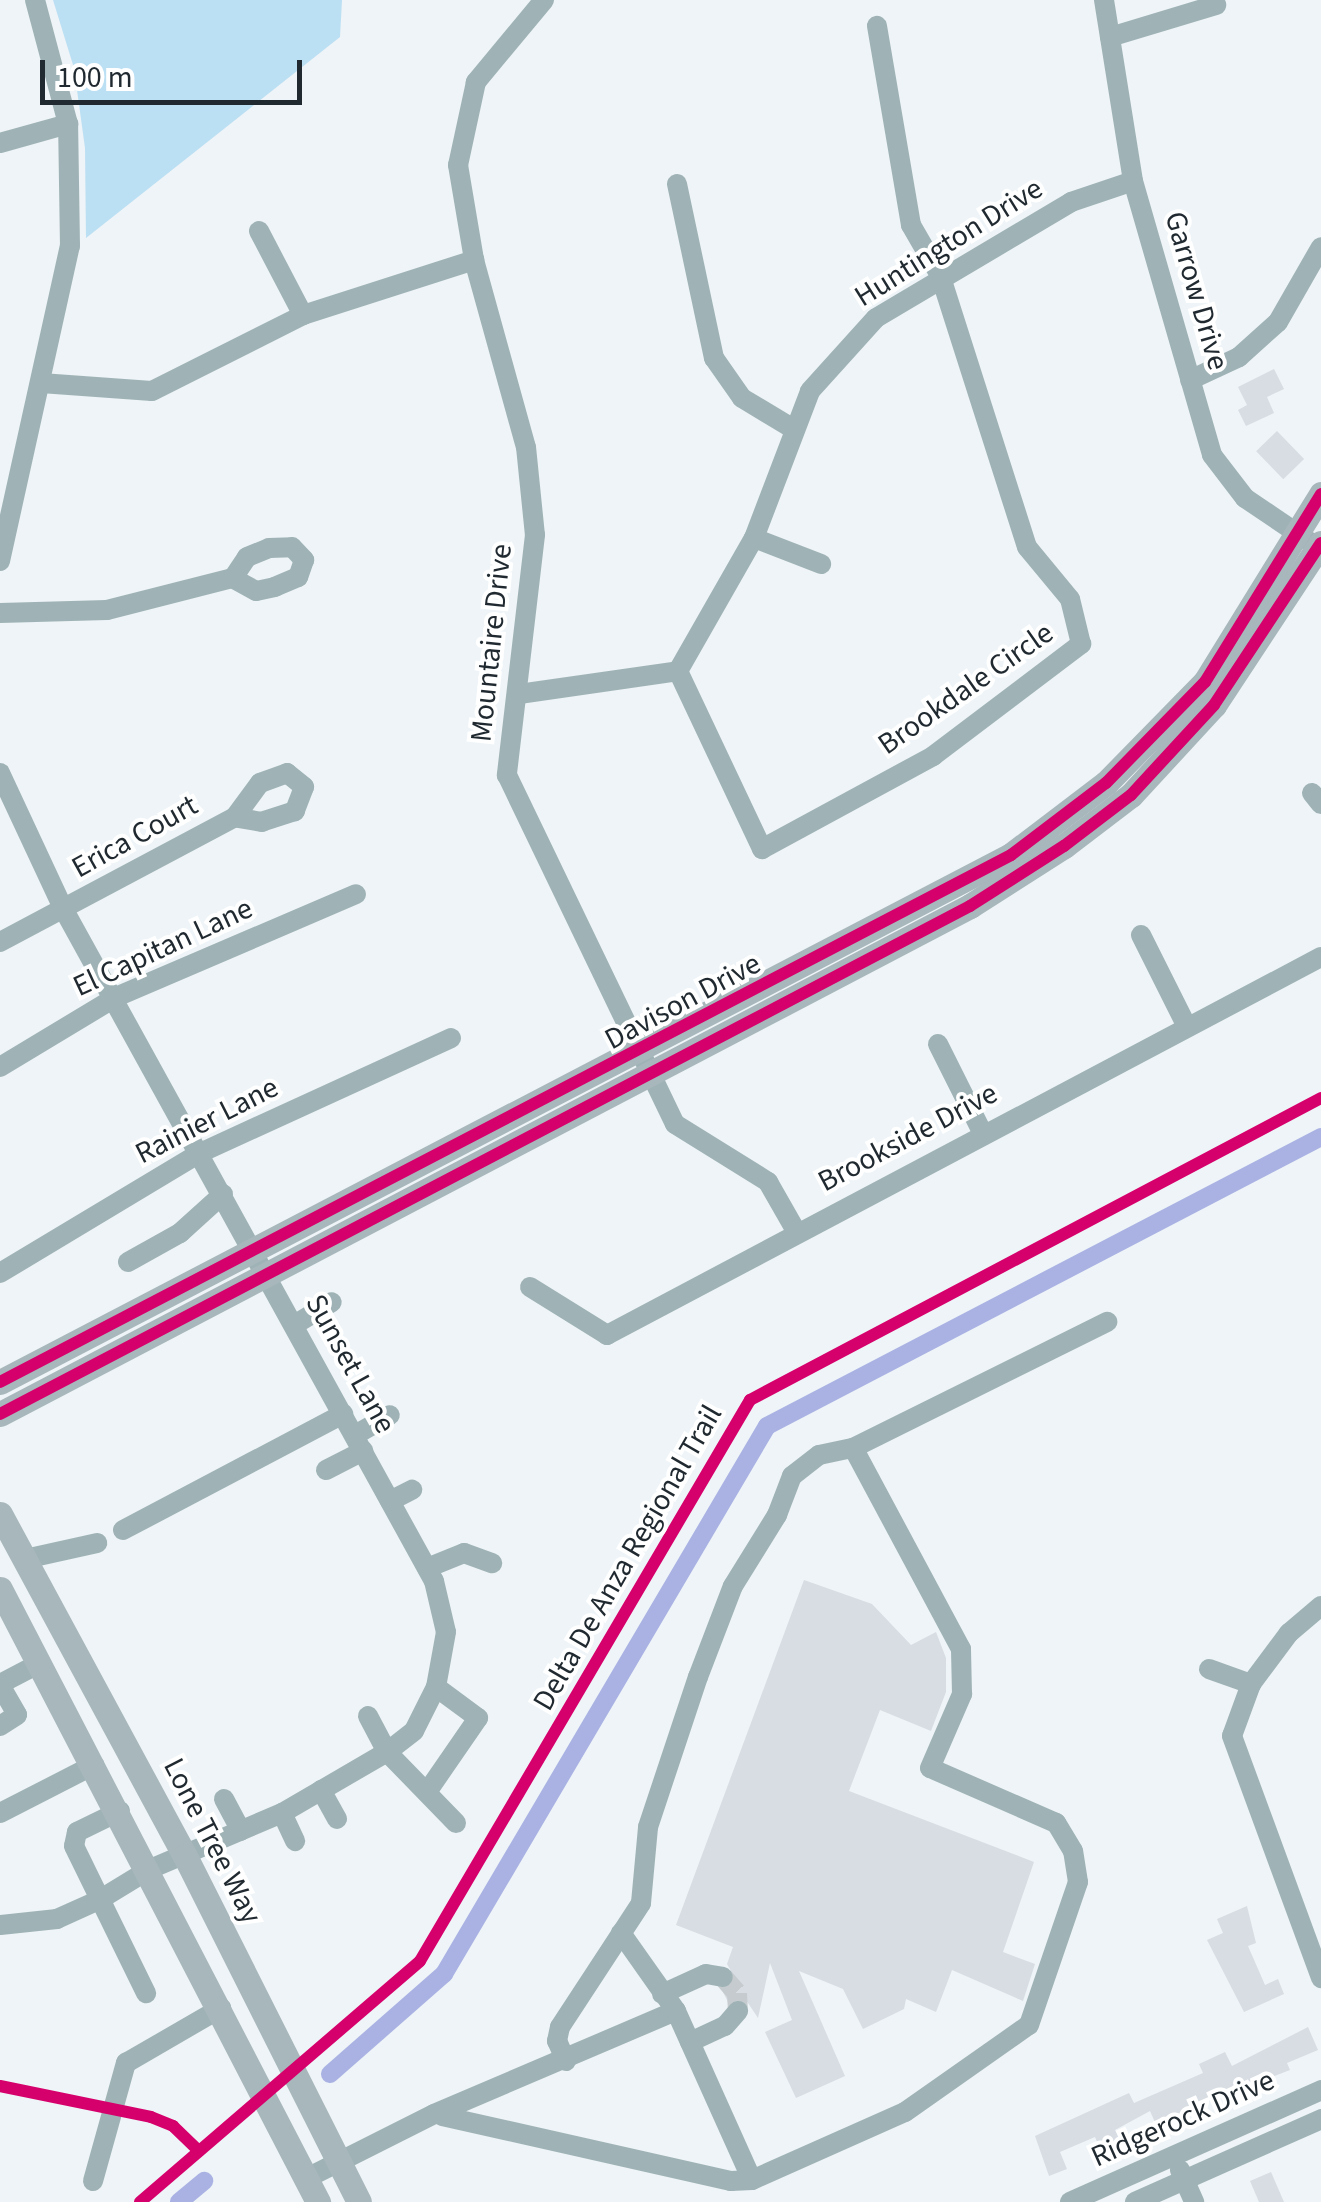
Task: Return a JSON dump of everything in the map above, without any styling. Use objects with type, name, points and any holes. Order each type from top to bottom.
[{"type":"main road","name":"Davison Drive","points":[[0,1382],[260,1262],[642,1065],[970,906],[1130,795],[1214,705],[1315,543],[1321,494]]},
{"type":"main road","name":"Davison Drive","points":[[0,1414],[260,1262]]},
{"type":"main road","name":"Lone Tree Way","points":[[0,1514],[185,1856],[359,2202]]},
{"type":"main road","points":[[0,1589],[120,1811],[312,2191]]},
{"type":"main road","points":[[40,1663],[68,1668],[82,1696],[105,1706]]},
{"type":"street","points":[[0,561],[70,246],[68,124],[35,0]]},
{"type":"street","name":"Mountaire Drive","points":[[544,0],[476,82],[458,165],[474,260],[526,446],[536,536],[507,775],[642,1065],[676,1124],[768,1182],[796,1231]]},
{"type":"street","name":"Garrow Drive","points":[[1104,0],[1133,181],[1212,455],[1245,498],[1315,543]]},
{"type":"street","points":[[1110,37],[1216,5]]},
{"type":"street","points":[[877,26],[910,225],[941,277]]},
{"type":"street","points":[[0,143],[68,124]]},
{"type":"street","name":"Huntington Drive","points":[[678,671],[754,538],[792,428],[810,392],[876,318],[1071,202],[1133,181]]},
{"type":"street","points":[[676,184],[714,358],[742,398],[792,428]]},
{"type":"street","points":[[259,232],[302,315]]},
{"type":"street","points":[[1190,380],[1239,357],[1278,322],[1321,247]]},
{"type":"street","points":[[40,383],[152,391],[302,315],[474,260]]},
{"type":"street","name":"Brookdale Circle","points":[[678,671],[762,849],[933,756],[1081,644],[1070,599],[1027,548],[941,277]]},
{"type":"street","points":[[754,538],[821,564]]},
{"type":"street","points":[[0,613],[107,610],[233,578]]},
{"type":"street","points":[[519,694],[678,671]]},
{"type":"street","name":"Sunset Lane","points":[[0,773],[64,910],[116,997],[427,1568],[446,1632],[436,1686],[414,1731],[388,1752],[282,1812],[150,1869],[99,1900],[57,1919],[0,1925]]},
{"type":"street","name":"Erica Court","points":[[0,942],[235,816]]},
{"type":"street","name":"El Capitan Lane","points":[[0,1067],[116,997],[356,894]]},
{"type":"street","points":[[1141,936],[1187,1027]]},
{"type":"street","name":"Brookside Drive","points":[[530,1287],[608,1335],[982,1132],[1321,956]]},
{"type":"street","name":"Rainier Lane","points":[[0,1273],[200,1152],[451,1038]]},
{"type":"street","points":[[938,1044],[982,1132]]},
{"type":"street","points":[[128,1262],[180,1233],[222,1194]]},
{"type":"street","points":[[294,1325],[332,1302]]},
{"type":"street","points":[[566,2061],[557,2040],[560,2027],[641,1903],[648,1827],[733,1586],[778,1515],[792,1476],[819,1456],[853,1448],[1108,1322]]},
{"type":"street","points":[[123,1530],[343,1414]]},
{"type":"street","points":[[326,1470],[390,1415]]},
{"type":"street","points":[[442,2116],[731,2181],[752,2180],[906,2112],[1028,2025],[1078,1882],[1073,1852],[1056,1822],[930,1768],[962,1694],[961,1648],[853,1448]]},
{"type":"street","points":[[390,1501],[412,1490]]},
{"type":"street","points":[[25,1559],[97,1543]]},
{"type":"street","points":[[427,1568],[464,1554],[492,1563]]},
{"type":"street","points":[[1321,1606],[1290,1633],[1250,1684],[1232,1736],[1321,1978]]},
{"type":"street","points":[[0,1726],[17,1715],[0,1685],[40,1663]]},
{"type":"street","points":[[1209,1669],[1250,1684]]},
{"type":"street","points":[[427,1792],[478,1718],[436,1686]]},
{"type":"street","points":[[368,1716],[388,1752],[456,1823]]},
{"type":"street","points":[[0,1813],[94,1765]]},
{"type":"street","points":[[321,1790],[337,1819]]},
{"type":"street","points":[[224,1799],[241,1830]]},
{"type":"street","points":[[120,1811],[73,1838],[146,1993]]},
{"type":"street","points":[[282,1812],[295,1841]]},
{"type":"street","points":[[621,1933],[669,2002],[752,2180]]},
{"type":"street","points":[[312,2191],[338,2162],[566,2061],[669,2002],[706,1974],[723,1976]]},
{"type":"street","points":[[94,2181],[126,2063],[221,2008]]},
{"type":"street","points":[[690,2042],[725,2026],[738,2011]]},
{"type":"street","name":"Ridgerock Drive","points":[[1070,2202],[1321,2090]]},
{"type":"street","name":"Ridgerock Drive","points":[[1136,2202],[1321,2120]]},
{"type":"street","points":[[1174,2154],[1194,2202]]},
{"type":"shaded area","points":[[53,0],[342,0],[340,37],[86,238],[85,148],[74,68]]},
{"type":"building","points":[[1274,369],[1284,389],[1267,397],[1274,413],[1246,426],[1238,410],[1247,405],[1238,387]]},
{"type":"building","points":[[1277,431],[1304,459],[1283,479],[1256,451]]},
{"type":"building","points":[[804,1580],[872,1604],[911,1645],[936,1632],[946,1658],[946,1692],[931,1731],[880,1710],[849,1791],[1034,1862],[1003,1952],[1035,1964],[1023,2001],[952,1970],[936,2012],[906,1999],[904,2009],[863,2029],[843,1989],[799,1971],[845,2076],[796,2098],[765,2032],[792,2020],[770,1963],[758,2018],[746,2000],[728,2002],[722,1990],[736,1980],[727,1964],[733,1947],[676,1925]]},
{"type":"building","points":[[1247,1906],[1256,1943],[1248,1946],[1265,1985],[1278,1979],[1284,1994],[1244,2012],[1207,1940],[1223,1933],[1217,1919]]},
{"type":"building","points":[[1308,2027],[1318,2050],[1287,2063],[1290,2070],[1173,2116],[1175,2121],[1158,2129],[1150,2111],[1115,2130],[1122,2145],[1102,2154],[1095,2137],[1060,2152],[1067,2169],[1049,2176],[1035,2136],[1129,2093],[1134,2103],[1203,2073],[1199,2064],[1225,2052],[1232,2066]]},
{"type":"building","points":[[1271,2172],[1284,2202],[1259,2202],[1250,2181]]},
{"type":"waterway","points":[[330,2074],[444,1974],[767,1426],[1321,1137]]},
{"type":"waterway","points":[[179,2202],[204,2181]]},
{"type":"tunnel","points":[[723,1977],[737,1993],[738,2011]]},
{"type":"cycle path","points":[[0,1382],[1011,855],[1106,783],[1205,682],[1321,494]]},
{"type":"cycle path","points":[[0,1414],[970,906],[1064,846],[1131,795],[1214,705],[1321,543]]},
{"type":"cycle path","name":"Delta De Anza Regional Trail","points":[[140,2202],[420,1961],[750,1400],[1321,1098]]},
{"type":"cycle path","points":[[0,2086],[151,2117],[173,2126],[199,2151]]}]
